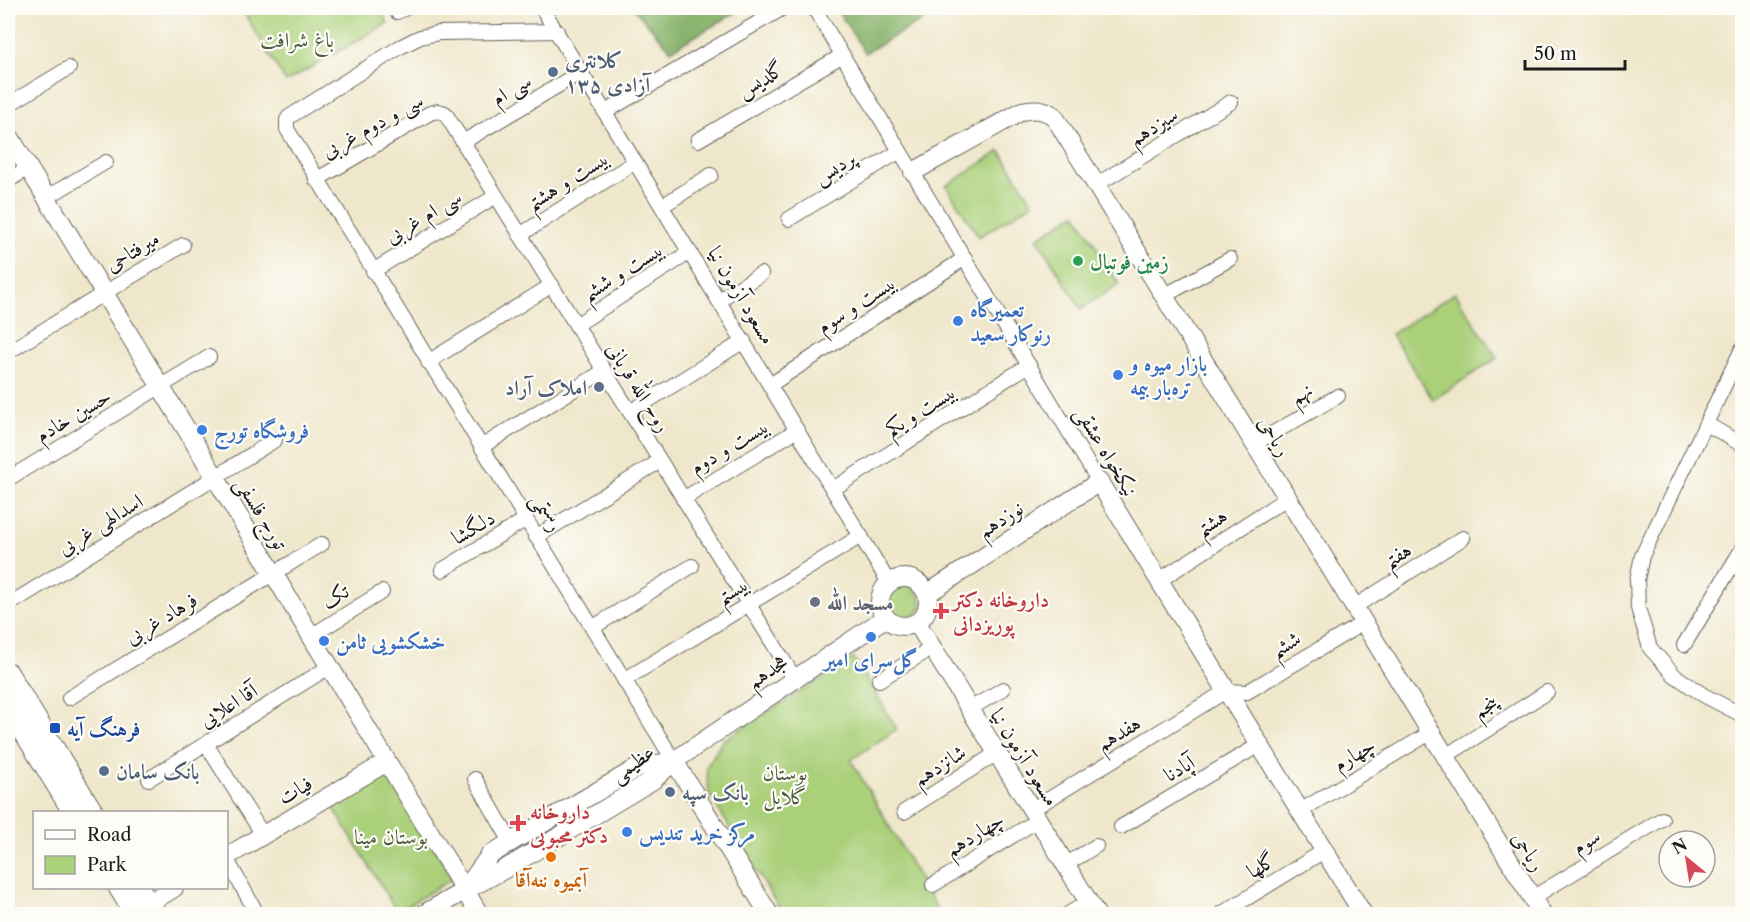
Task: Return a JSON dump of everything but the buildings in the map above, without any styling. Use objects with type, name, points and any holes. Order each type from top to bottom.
[{"type":"main road","points":[[8,673],[92,811]]},
{"type":"main road","points":[[8,706],[72,811]]},
{"type":"main road","points":[[121,889],[145,905]]},
{"type":"street","name":"مسعود آزمون نیا","points":[[542,8],[889,583]]},
{"type":"street","points":[[605,112],[783,8]]},
{"type":"street","name":"نیکخواه عشقی","points":[[814,8],[1158,581],[1363,915]]},
{"type":"street","name":"رستمی","points":[[557,31],[439,33],[420,37],[400,47],[290,117],[286,123],[287,133],[769,915]]},
{"type":"street","name":"گلدیس","points":[[698,140],[843,55]]},
{"type":"street","points":[[8,105],[69,68]]},
{"type":"street","name":"سی ام","points":[[463,142],[581,72]]},
{"type":"street","name":"سیزدهم","points":[[1096,185],[1231,102]]},
{"type":"street","name":"ریاحی","points":[[913,172],[1022,111],[1038,109],[1054,116],[1542,915]]},
{"type":"street","name":"سی و دوم غربی","points":[[316,180],[433,111],[441,111],[448,117]]},
{"type":"street","name":"روح الله قربانی","points":[[448,117],[795,679]]},
{"type":"street","name":"تورج فلسفی","points":[[8,134],[479,915]]},
{"type":"street","name":"پردیس","points":[[789,219],[900,151]]},
{"type":"street","points":[[46,198],[106,162]]},
{"type":"street","name":"بیست و هشتم","points":[[520,235],[635,162]]},
{"type":"street","points":[[8,180],[28,168]]},
{"type":"street","points":[[662,206],[711,175]]},
{"type":"street","name":"سی ام غربی","points":[[373,271],[496,196]]},
{"type":"street","name":"میرفتاحی","points":[[8,352],[183,245]]},
{"type":"street","name":"بیست و ششم","points":[[576,325],[690,252]]},
{"type":"street","name":"بیست و سوم","points":[[770,385],[965,258]]},
{"type":"street","points":[[1164,296],[1230,259]]},
{"type":"street","points":[[719,300],[761,274]]},
{"type":"street","points":[[428,362],[552,285]]},
{"type":"street","points":[[630,412],[744,341]]},
{"type":"street","points":[[1743,349],[1642,556],[1637,580],[1638,608],[1650,648],[1674,675],[1705,696],[1743,715]]},
{"type":"street","name":"حسین خادم","points":[[8,479],[209,357]]},
{"type":"street","name":"بیست و یکم","points":[[833,489],[1029,365]]},
{"type":"street","points":[[481,447],[604,371]]},
{"type":"street","name":"نهم","points":[[1254,444],[1338,396]]},
{"type":"street","points":[[1707,424],[1743,445]]},
{"type":"street","name":"بیست و دوم","points":[[683,499],[797,430]]},
{"type":"street","name":"اسدالهی غربی","points":[[8,605],[275,440]]},
{"type":"street","points":[[536,537],[660,461]]},
{"type":"street","name":"نوزدهم","points":[[927,594],[1099,482]]},
{"type":"street","name":"هشتم","points":[[1158,581],[1287,498]]},
{"type":"street","name":"دلگشا","points":[[442,570],[525,520]]},
{"type":"street","name":"بیستم","points":[[624,680],[861,536]]},
{"type":"street","name":"هفتم","points":[[1358,615],[1463,538]]},
{"type":"street","name":"فرهاد غربی","points":[[69,698],[322,544]]},
{"type":"street","points":[[1684,645],[1743,549]]},
{"type":"street","points":[[592,628],[692,566]]},
{"type":"street","points":[[896,579],[911,579],[923,587],[927,594],[927,610],[923,617],[909,626],[892,623],[881,611],[880,596],[884,588],[896,579]]},
{"type":"street","name":"تک","points":[[311,636],[382,592]]},
{"type":"street","name":"ششم","points":[[1226,692],[1247,692],[1358,615]]},
{"type":"street","name":"هجدهم","points":[[674,761],[885,618]]},
{"type":"street","name":"مسعود آزمون نیا","points":[[916,623],[1092,908]]},
{"type":"street","points":[[879,680],[932,648]]},
{"type":"street","name":"آقا اعلایی","points":[[148,779],[329,667]]},
{"type":"street","points":[[969,709],[1003,689]]},
{"type":"street","name":"هفدهم","points":[[1034,815],[1226,692]]},
{"type":"street","name":"پنجم","points":[[1444,757],[1547,692]]},
{"type":"street","name":"چهارم","points":[[1300,811],[1430,733]]},
{"type":"street","points":[[206,744],[263,835]]},
{"type":"street","name":"آپادنا","points":[[1121,827],[1259,745]]},
{"type":"street","name":"شانزدهم","points":[[904,812],[997,753]]},
{"type":"street","name":"عظیمی","points":[[464,891],[490,855],[511,842],[639,767],[674,761]]},
{"type":"street","name":"عظیمی","points":[[424,915],[653,780],[674,761]]},
{"type":"street","name":"فیات","points":[[228,856],[387,762]]},
{"type":"street","points":[[475,779],[511,842]]},
{"type":"street","name":"چهاردهم","points":[[933,885],[1034,815]]},
{"type":"street","name":"سوم","points":[[1532,898],[1662,819]]},
{"type":"street","points":[[1065,865],[1096,846]]},
{"type":"street","name":"گلها","points":[[1221,915],[1324,851]]},
{"type":"street","points":[[228,861],[254,908]]},
{"type":"street","points":[[145,905],[172,889]]},
{"type":"street","points":[[1068,915],[1092,908]]},
{"type":"green space","name":"باغ شرافت","points":[[241,8],[379,8],[388,23],[286,82]]},
{"type":"green space","points":[[633,8],[744,8],[671,50]]},
{"type":"green space","points":[[836,8],[944,8],[865,53]]},
{"type":"green space","points":[[1000,151],[1033,203],[979,237],[946,186]]},
{"type":"green space","name":"زمین فوتبال","points":[[1076,213],[1119,284],[1081,309],[1037,238]]},
{"type":"green space","points":[[1455,293],[1497,358],[1433,400],[1391,334]]},
{"type":"green space","points":[[904,585],[916,590],[921,602],[916,614],[904,619],[892,614],[887,602],[892,590]]},
{"type":"green space","name":"بوستان گلایل","points":[[854,658],[897,729],[851,760],[940,914],[783,914],[709,794],[706,768],[723,740]]},
{"type":"green space","name":"بوستان مینا","points":[[389,766],[452,879],[397,912],[330,802]]},
{"type":"place","name":"کلانتری ۱۳۵ آزادی","points":[[553,72]]},
{"type":"place","name":"زمین فوتبال","points":[[1078,261]]},
{"type":"place","name":"تعمیرگاه رنوکار سعید","points":[[958,321]]},
{"type":"place","name":"بازار میوه و تره‌بار بیمه","points":[[1118,375]]},
{"type":"place","name":"املاک آراد","points":[[599,387]]},
{"type":"place","name":"فروشگاه تورج","points":[[202,430]]},
{"type":"place","name":"مسجد الله","points":[[815,602]]},
{"type":"place","name":"داروخانه دکتر پوریزدانی","points":[[941,611]]},
{"type":"place","name":"گل‌سرای امیر","points":[[871,637]]},
{"type":"place","name":"خشکشویی ثامن","points":[[324,641]]},
{"type":"place","name":"فرهنگ آیه","points":[[55,728]]},
{"type":"place","name":"بانک سامان","points":[[104,771]]},
{"type":"place","name":"بانک سپه","points":[[670,792]]},
{"type":"place","name":"داروخانه دکتر محبوبی","points":[[518,823]]},
{"type":"place","name":"مرکز خرید تندیس","points":[[627,832]]},
{"type":"place","name":"آبمیوه ننه‌آقا","points":[[551,857]]}]
